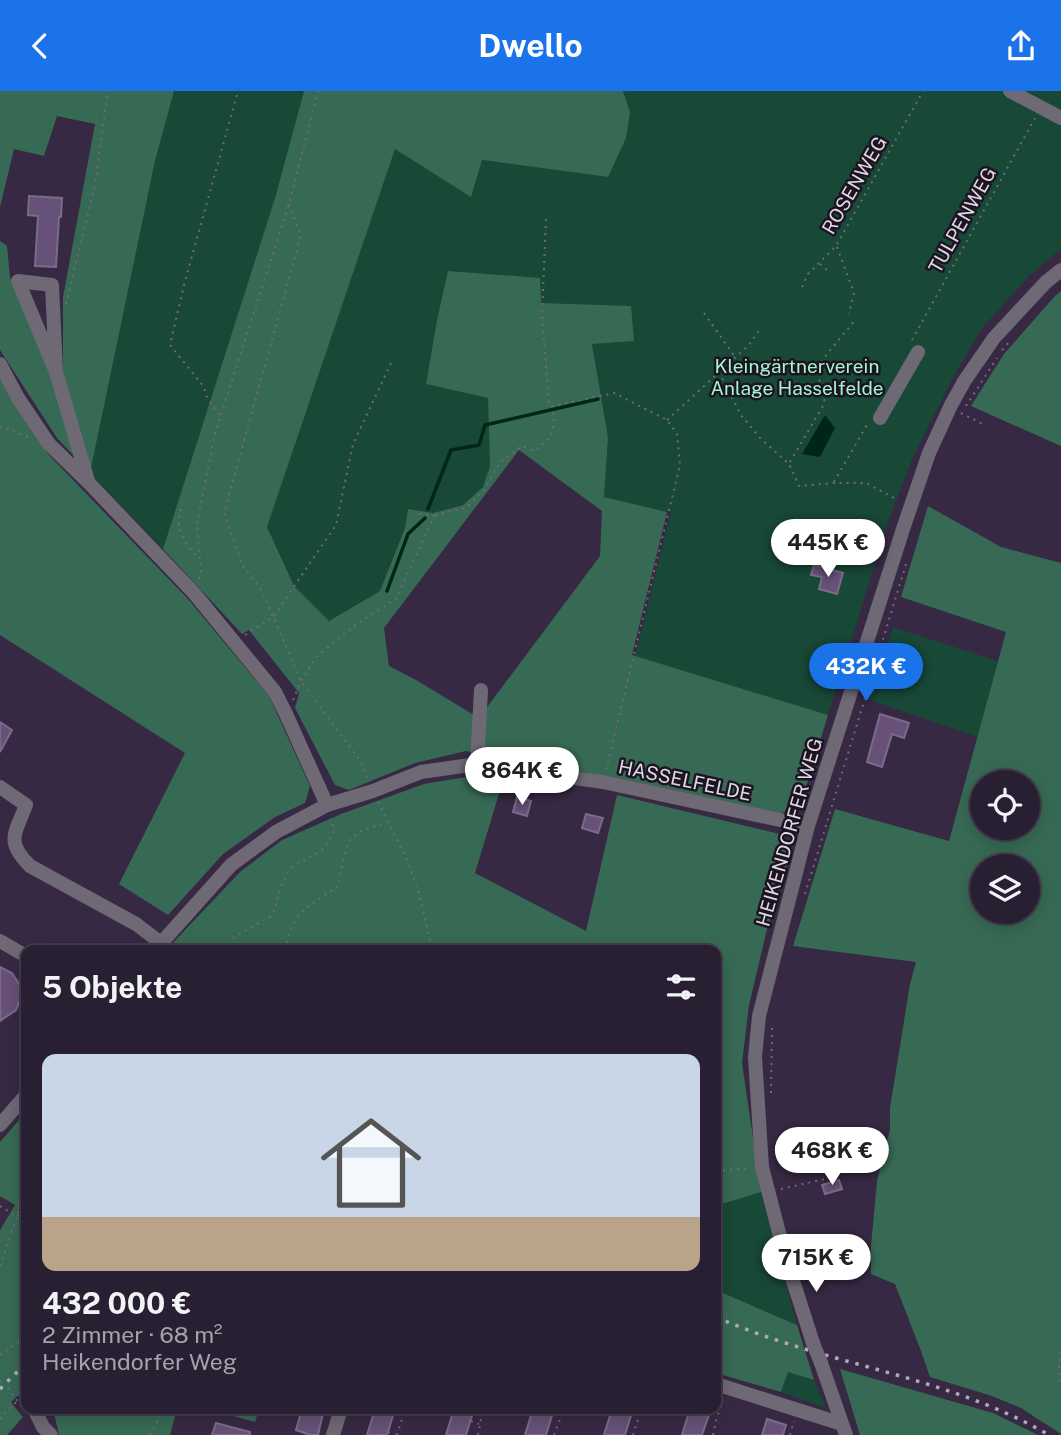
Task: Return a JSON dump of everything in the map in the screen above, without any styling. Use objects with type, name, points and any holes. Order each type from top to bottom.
[{"type":"street","points":[[1010,91],[1061,118]]},
{"type":"street","name":"HEIKENDORFER WEG","points":[[844,1430],[785,1256],[762,1167],[755,1058],[759,1016],[808,826],[929,453],[965,380],[994,338],[1046,282],[1061,270]]},
{"type":"street","points":[[56,372],[52,285],[18,281],[56,372],[89,482]]},
{"type":"street","points":[[880,418],[913,349]]},
{"type":"street","points":[[0,364],[18,398],[49,444],[89,482],[194,593],[275,692],[327,805]]},
{"type":"street","points":[[477,764],[481,690]]},
{"type":"street","name":"HASSELFELDE","points":[[160,945],[231,865],[276,832],[327,805],[421,772],[477,764],[603,782],[808,826]]},
{"type":"street","points":[[0,787],[26,805],[14,837],[14,844],[20,856],[30,866],[136,924],[156,945]]},
{"type":"street","points":[[0,837],[14,844]]},
{"type":"street","points":[[0,941],[21,953]]},
{"type":"street","points":[[0,1125],[21,1101]]},
{"type":"street","points":[[721,1386],[844,1430]]},
{"type":"street","points":[[36,1414],[51,1435]]},
{"type":"street","points":[[333,1435],[339,1414]]},
{"type":"path","points":[[53,310],[66,305],[95,185],[108,91]]},
{"type":"path","points":[[220,416],[207,397],[204,387],[170,345],[238,91]]},
{"type":"path","points":[[194,593],[201,572],[197,524],[215,432],[289,204],[318,91]]},
{"type":"path","name":"ROSENWEG","points":[[802,287],[808,274],[836,246],[923,91]]},
{"type":"path","name":"TULPENWEG","points":[[913,349],[1041,108]]},
{"type":"path","points":[[289,204],[301,235],[224,513],[243,566],[262,591],[301,681],[361,762],[420,896],[431,945]]},
{"type":"path","points":[[414,513],[434,516],[466,508],[485,489],[499,463],[522,446],[534,451],[551,437],[553,408],[549,405],[542,315],[545,219]]},
{"type":"path","points":[[836,246],[854,293],[849,314]]},
{"type":"path","points":[[819,263],[828,271]]},
{"type":"path","points":[[704,313],[736,358]]},
{"type":"path","points":[[789,464],[824,404],[818,365],[856,319]]},
{"type":"path","points":[[667,420],[736,358],[759,330]]},
{"type":"path","points":[[985,425],[962,413],[1009,343]]},
{"type":"path","points":[[234,643],[274,616],[336,525],[353,444],[391,363]]},
{"type":"path","points":[[719,372],[741,415],[760,438],[789,464],[799,486],[866,484],[900,501]]},
{"type":"path","points":[[553,408],[614,393],[667,420],[677,434],[680,465],[603,782]]},
{"type":"path","points":[[833,483],[870,419],[880,418]]},
{"type":"path","points":[[0,426],[28,437]]},
{"type":"path","points":[[181,509],[178,519],[180,533],[200,560]]},
{"type":"path","points":[[286,714],[301,681],[317,656],[358,623],[396,599],[434,516]]},
{"type":"path","points":[[805,895],[907,562]]},
{"type":"path","points":[[875,666],[911,678]]},
{"type":"path","points":[[228,945],[234,937],[273,915],[289,869],[324,849],[334,831],[327,805]]},
{"type":"path","points":[[286,945],[291,929],[301,912],[338,886],[347,847],[353,837],[388,822]]},
{"type":"path","points":[[772,1022],[772,1103]]},
{"type":"path","points":[[721,1171],[762,1167]]},
{"type":"path","points":[[767,1191],[825,1179]]},
{"type":"path","points":[[0,1266],[17,1217],[21,1195]]},
{"type":"path","points":[[0,1206],[17,1217]]},
{"type":"path","points":[[17,1217],[21,1211]]},
{"type":"path","points":[[0,1355],[21,1340]]},
{"type":"path","points":[[1061,1352],[1061,1385]]},
{"type":"path","points":[[8,1388],[21,1405]]},
{"type":"path","points":[[0,1419],[18,1400]]},
{"type":"path","points":[[150,1435],[161,1414]]},
{"type":"path","points":[[388,1432],[397,1435],[403,1414]]},
{"type":"path","points":[[478,1435],[482,1414]]},
{"type":"path","points":[[554,1435],[562,1414]]},
{"type":"path","points":[[633,1435],[639,1414]]},
{"type":"path","points":[[713,1435],[717,1414]]},
{"type":"path","points":[[471,1421],[480,1424]]},
{"type":"green space","points":[[174,91],[304,91],[275,198],[163,549],[90,473],[155,161]]},
{"type":"green space","name":"Kleingärtnerverein Anlage Hasselfelde","points":[[623,91],[1061,91],[1061,249],[1030,275],[982,328],[956,372],[913,457],[888,522],[828,715],[635,657],[671,511],[604,498],[608,437],[592,343],[630,306],[541,303],[449,271],[426,384],[488,398],[490,466],[483,487],[463,505],[433,513],[408,510],[405,528],[380,591],[329,621],[294,586],[267,527],[395,149],[608,177],[630,112]]},
{"type":"green space","points":[[893,627],[998,661],[978,737],[870,700]]},
{"type":"green space","points":[[761,1192],[797,1325],[721,1292],[721,1204]]},
{"type":"green space","points":[[788,1372],[814,1380],[826,1408],[781,1392]]},
{"type":"shaded area","points":[[0,91],[174,91],[155,161],[90,473],[57,438],[0,350],[0,241],[7,246],[10,278],[48,368],[63,370],[63,297],[95,124],[57,116],[44,156],[14,149],[0,207]]},
{"type":"shaded area","points":[[304,91],[623,91],[630,112],[626,138],[608,177],[482,160],[471,197],[395,149],[267,527],[294,586],[329,621],[380,591],[405,528],[408,509],[433,513],[463,505],[483,487],[490,466],[488,398],[426,384],[448,271],[540,278],[541,303],[631,306],[634,341],[592,344],[608,437],[604,497],[667,512],[632,655],[828,715],[802,800],[781,814],[612,777],[466,751],[415,763],[349,790],[335,785],[295,708],[299,693],[249,630],[242,634],[163,549],[275,198]],"holes":[[[519,450],[602,511],[600,556],[479,718],[389,666],[384,628]]]},
{"type":"shaded area","points":[[1061,291],[1061,446],[971,406],[1004,354]]},
{"type":"shaded area","points":[[0,378],[49,455],[188,599],[269,696],[310,786],[305,803],[275,817],[223,854],[168,915],[119,884],[185,753],[0,635]]},
{"type":"shaded area","points":[[825,415],[835,428],[820,457],[802,454]]},
{"type":"shaded area","points":[[928,506],[1001,547],[1061,563],[1061,1434],[1021,1408],[930,1377],[895,1284],[871,1274],[877,1181],[890,1130],[890,1108],[916,962],[793,946],[835,809],[949,841],[1006,632],[901,597]]},
{"type":"shaded area","points":[[505,774],[475,873],[586,931],[617,795],[780,834],[792,849],[767,929],[749,1005],[742,1063],[761,1192],[721,1204],[721,945],[171,945],[240,872],[282,840],[341,814],[424,784]]},
{"type":"shaded area","points":[[21,1118],[21,1393],[11,1402],[23,1417],[7,1435],[0,1435],[0,1230],[15,1205],[0,1196],[0,1142]]},
{"type":"shaded area","points":[[721,1292],[797,1325],[814,1380],[788,1372],[781,1392],[721,1374]]},
{"type":"shaded area","points":[[840,1369],[993,1413],[1038,1435],[860,1435]]},
{"type":"shaded area","points":[[54,1414],[176,1414],[170,1435],[59,1435]]},
{"type":"shaded area","points":[[226,1414],[257,1414],[255,1422]]},
{"type":"building","points":[[29,196],[62,198],[56,267],[35,266],[38,216],[28,215]]},
{"type":"building","points":[[814,565],[843,573],[837,594],[819,589],[822,577],[811,575]]},
{"type":"building","points":[[880,714],[909,723],[904,738],[892,734],[882,767],[867,762]]},
{"type":"building","points":[[0,722],[12,730],[0,752]]},
{"type":"building","points":[[517,797],[531,801],[527,816],[513,812]]},
{"type":"building","points":[[586,814],[603,818],[598,833],[582,828]]},
{"type":"building","points":[[0,967],[12,973],[19,984],[21,997],[16,1010],[0,1021]]},
{"type":"building","points":[[867,1128],[879,1134],[873,1146],[860,1140]]},
{"type":"building","points":[[839,1180],[842,1189],[825,1194],[822,1185]]},
{"type":"building","points":[[301,1414],[323,1414],[318,1435],[296,1430]]},
{"type":"building","points":[[373,1414],[393,1414],[387,1435],[367,1435]]},
{"type":"building","points":[[452,1414],[472,1414],[466,1435],[446,1435]]},
{"type":"building","points":[[531,1414],[552,1414],[546,1435],[525,1435]]},
{"type":"building","points":[[610,1414],[631,1414],[625,1435],[604,1435]]},
{"type":"building","points":[[688,1414],[709,1414],[702,1435],[682,1435]]},
{"type":"building","points":[[767,1419],[786,1425],[783,1435],[762,1435]]},
{"type":"building","points":[[216,1423],[250,1432],[250,1435],[212,1435]]},
{"type":"waterway","points":[[428,509],[451,450],[479,445],[485,425],[598,399]]},
{"type":"waterway","points":[[387,591],[408,534],[425,518]]},
{"type":"railway","points":[[721,1319],[799,1347],[969,1398],[1049,1435]]},
{"type":"railway","points":[[0,1389],[21,1368]]}]
